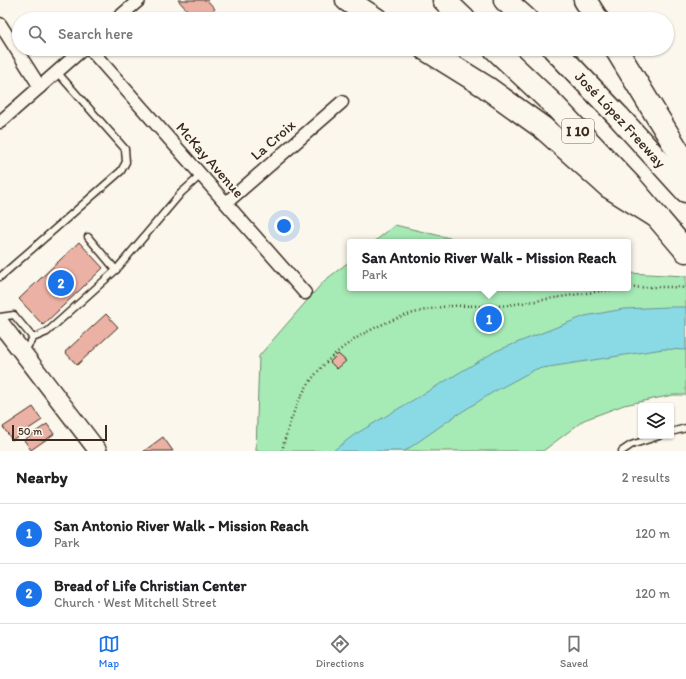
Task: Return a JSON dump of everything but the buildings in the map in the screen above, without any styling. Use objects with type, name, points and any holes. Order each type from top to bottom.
[{"type":"highway","points":[[347,0],[365,12]]},
{"type":"highway","points":[[444,0],[457,12]]},
{"type":"highway","points":[[505,0],[518,12]]},
{"type":"highway","points":[[585,0],[593,12]]},
{"type":"highway","points":[[436,56],[486,87],[543,128],[609,188],[657,217]]},
{"type":"highway","name":"I 10","points":[[502,56],[552,104],[629,184],[686,251]]},
{"type":"highway","name":"José López Freeway","points":[[561,56],[686,191]]},
{"type":"highway","points":[[620,56],[686,164]]},
{"type":"street","points":[[125,12],[139,0]]},
{"type":"street","points":[[0,24],[12,43]]},
{"type":"street","points":[[20,56],[40,87]]},
{"type":"street","points":[[0,122],[75,56]]},
{"type":"street","name":"McKay Avenue","points":[[96,56],[305,293]]},
{"type":"street","name":"La Croix","points":[[226,203],[342,102]]},
{"type":"street","points":[[0,323],[98,451]]},
{"type":"lane","points":[[0,277],[121,171],[126,162],[125,149],[57,72]]},
{"type":"lane","points":[[24,354],[33,338],[47,332],[116,270],[180,193],[201,175]]},
{"type":"lane","points":[[88,237],[116,270]]},
{"type":"lane","points":[[0,317],[14,315],[33,338]]},
{"type":"lane","points":[[674,431],[686,428]]},
{"type":"lane","points":[[622,451],[631,445],[650,439]]},
{"type":"lane","points":[[631,445],[635,451]]},
{"type":"path","points":[[631,288],[686,288]]},
{"type":"path","points":[[282,451],[293,413],[305,390],[330,359],[370,329],[406,315],[437,308],[507,305],[604,291]]},
{"type":"green space","points":[[395,225],[453,239],[378,239]]},
{"type":"green space","points":[[347,263],[347,291],[631,291],[631,273],[686,276],[686,395],[673,395],[624,405],[584,420],[543,451],[256,451],[259,356],[324,281]]},
{"type":"water","points":[[686,307],[686,350],[663,349],[536,369],[495,391],[452,418],[405,451],[333,451],[354,435],[496,351],[585,316],[624,309]]},
{"type":"place","name":"Bread of Life Christian Center","points":[[61,283]]},
{"type":"place","name":"San Antonio River Walk - Mission Reach","points":[[489,319]]}]
